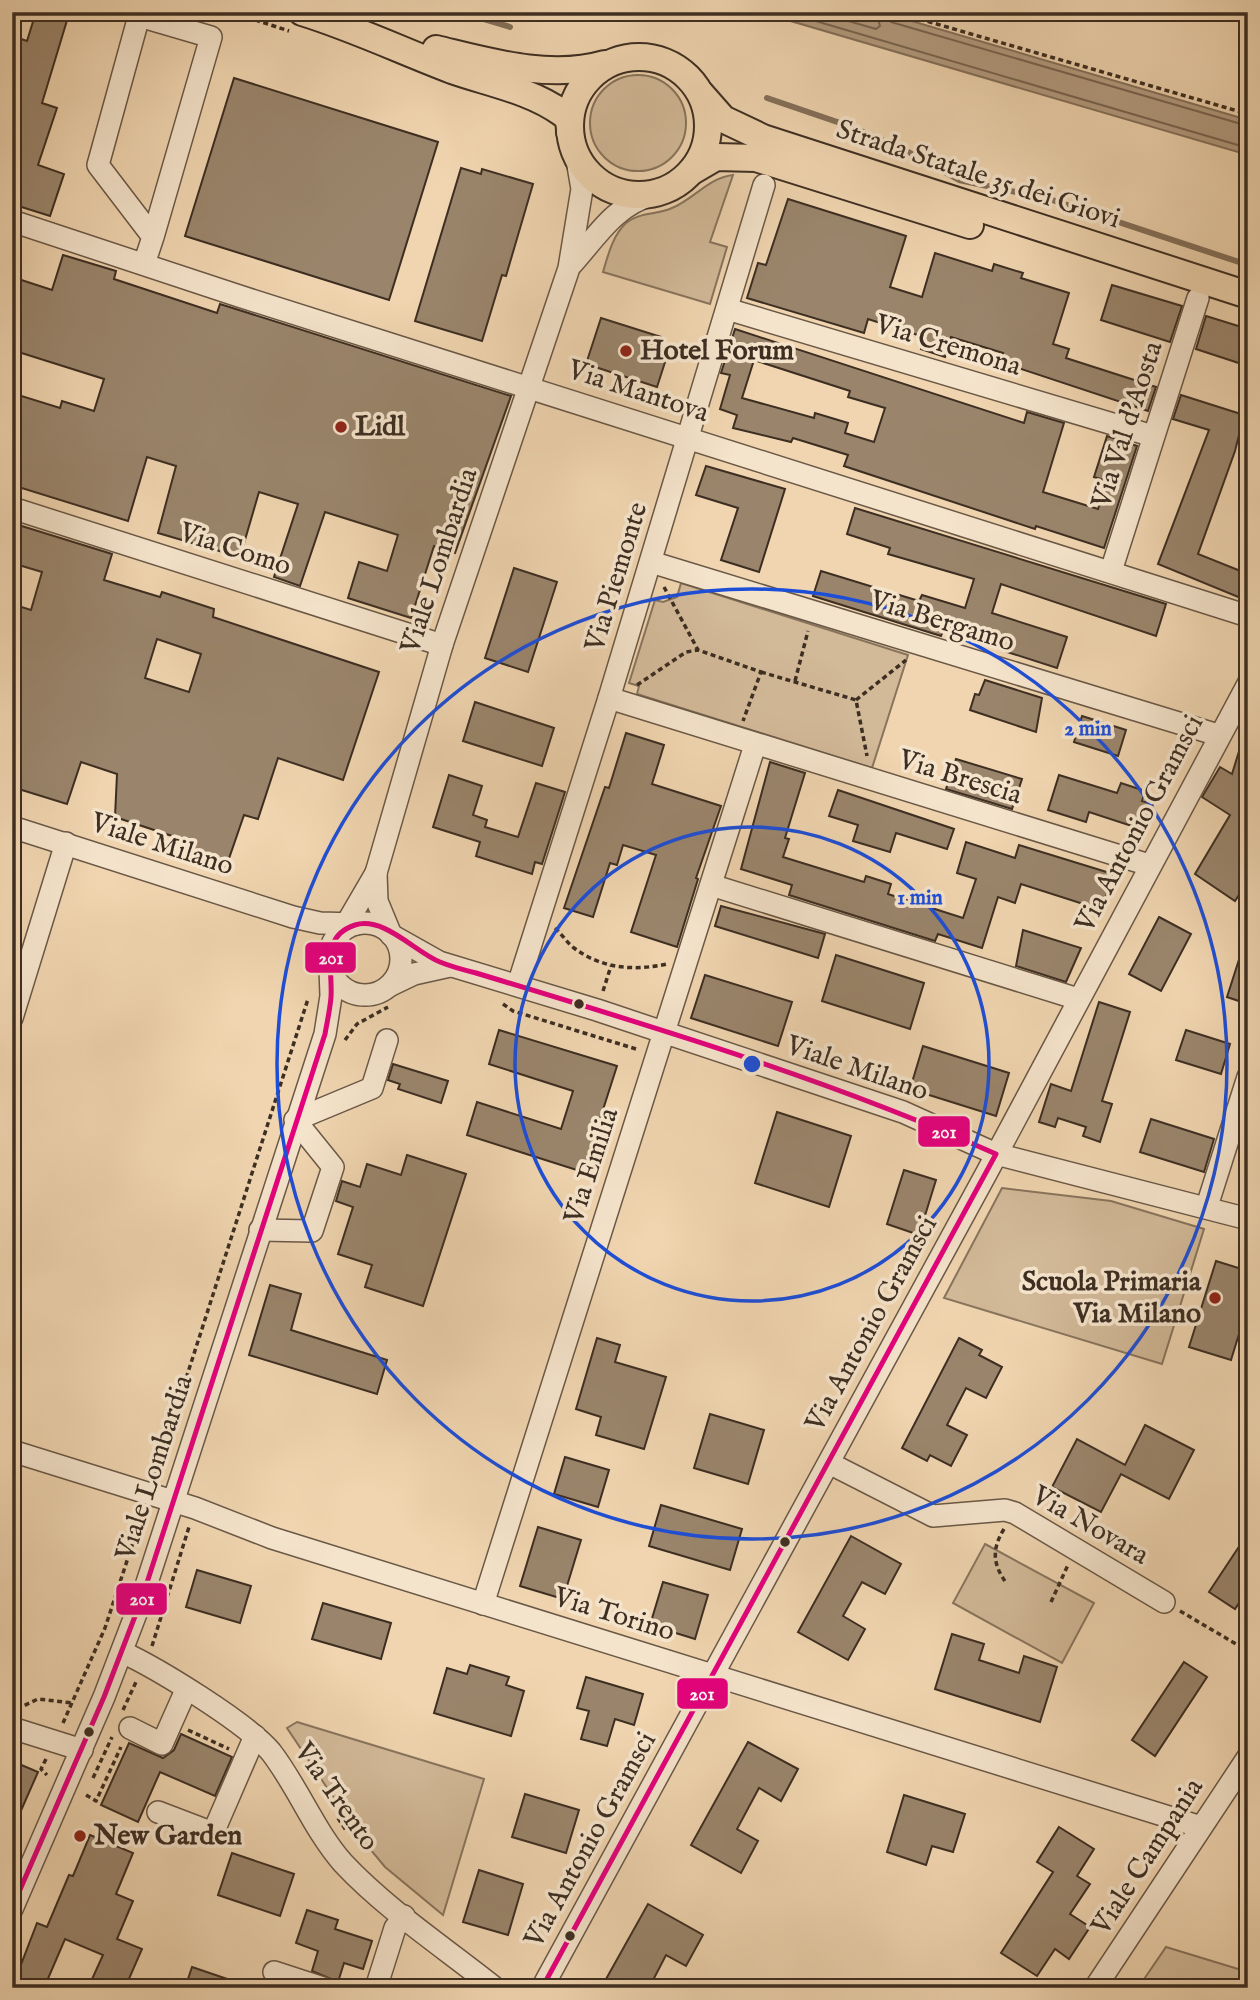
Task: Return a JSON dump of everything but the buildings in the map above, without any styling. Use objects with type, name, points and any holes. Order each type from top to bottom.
[{"type":"main road","points":[[302,12],[367,34],[454,71],[534,98],[566,116],[573,143],[588,172],[606,186],[628,194],[654,194],[671,188],[692,171],[704,151],[708,137],[707,112],[701,94],[689,77],[665,62],[640,56],[581,69],[546,70],[367,34]]},
{"type":"main road","points":[[573,143],[573,106],[582,87],[598,70],[617,60]]},
{"type":"main road","name":"Strada Statale 35 dei Giovi","points":[[701,94],[723,119],[763,138],[1248,295]]},
{"type":"main road","name":"Strada Statale 35 dei Giovi","points":[[692,171],[716,158],[756,158],[1248,314]]},
{"type":"street","points":[[144,264],[153,237],[211,37],[139,16],[98,165],[153,237]]},
{"type":"street","name":"Viale Lombardia","points":[[350,927],[376,873],[442,645],[500,465],[531,388],[569,268],[582,189],[573,143]]},
{"type":"street","name":"Via Piemonte","points":[[518,985],[538,921],[617,701],[661,565],[689,437],[764,185]]},
{"type":"street","name":"Viale Lombardia","points":[[569,268],[612,216],[637,200],[654,194]]},
{"type":"street","name":"Via Mantova","points":[[12,221],[1111,570],[1248,616]]},
{"type":"street","name":"Via Val d'Aosta","points":[[1111,570],[1198,298]]},
{"type":"street","name":"Via Cremona","points":[[727,309],[1153,436]]},
{"type":"street","name":"Via Como","points":[[12,508],[442,645]]},
{"type":"street","name":"Via Bergamo","points":[[661,565],[1218,736]]},
{"type":"street","name":"Via Antonio Gramsci","points":[[542,1988],[829,1463],[1248,684]]},
{"type":"street","name":"Via Brescia","points":[[617,701],[1149,865]]},
{"type":"street","name":"Via Emilia","points":[[483,1604],[711,885],[746,742]]},
{"type":"street","name":"Viale Milano","points":[[12,827],[293,917]]},
{"type":"street","points":[[12,1018],[66,843]]},
{"type":"street","name":"Viale Lombardia","points":[[376,873],[377,901],[391,935]]},
{"type":"street","points":[[711,885],[1078,999]]},
{"type":"street","points":[[293,917],[350,927],[378,926],[391,935],[398,947],[400,965],[386,995],[350,992],[337,982],[322,943],[293,917]]},
{"type":"street","points":[[330,967],[331,947],[350,927]]},
{"type":"street","name":"Viale Milano","points":[[391,935],[450,966],[597,1010],[903,1112],[996,1154],[1207,1206],[1248,1219]]},
{"type":"street","name":"Viale Milano","points":[[386,995],[414,974],[450,966]]},
{"type":"street","name":"Viale Lombardia","points":[[12,1909],[122,1652],[173,1502],[325,1034],[331,996],[330,967]]},
{"type":"street","name":"Viale Lombardia","points":[[325,1034],[344,1012],[386,995]]},
{"type":"street","points":[[260,1230],[312,1231],[333,1167],[295,1120],[372,1088],[387,1040]]},
{"type":"street","points":[[1207,1206],[1248,1077]]},
{"type":"street","name":"Via Torino","points":[[12,1451],[195,1508],[272,1538],[1201,1827]]},
{"type":"street","name":"Via Novara","points":[[829,1463],[933,1516],[1005,1510],[1014,1513],[1164,1602]]},
{"type":"street","name":"Via Trento","points":[[122,1652],[150,1651],[186,1690],[255,1736],[289,1778],[334,1852],[404,1916],[495,1988]]},
{"type":"street","points":[[120,1728],[162,1744],[186,1690]]},
{"type":"street","points":[[12,1728],[82,1750]]},
{"type":"street","points":[[158,1812],[213,1833],[255,1736]]},
{"type":"street","name":"Viale Campania","points":[[1095,1988],[1248,1757]]},
{"type":"street","points":[[376,1988],[396,1928],[404,1916]]},
{"type":"street","points":[[274,1972],[323,1988]]},
{"type":"path","points":[[895,12],[1248,114]]},
{"type":"path","points":[[661,565],[664,587],[698,650]]},
{"type":"path","points":[[794,681],[813,612]]},
{"type":"path","points":[[617,701],[685,652],[698,650],[856,700]]},
{"type":"path","points":[[856,700],[906,660],[919,664]]},
{"type":"path","points":[[746,742],[761,671]]},
{"type":"path","points":[[856,700],[868,767],[866,779]]},
{"type":"path","points":[[538,921],[557,929],[573,947],[611,966],[633,969],[686,959]]},
{"type":"path","points":[[597,1010],[611,966]]},
{"type":"path","points":[[52,1779],[41,1769],[105,1628],[311,990]]},
{"type":"path","points":[[343,1047],[357,1024],[386,995]]},
{"type":"path","points":[[502,1004],[513,1011],[636,1049]]},
{"type":"path","points":[[77,1791],[96,1801],[120,1728],[150,1651],[195,1508]]},
{"type":"path","points":[[1007,1584],[993,1558],[996,1541],[1014,1513]]},
{"type":"path","points":[[1051,1602],[1077,1550]]},
{"type":"path","points":[[1164,1602],[1248,1651]]},
{"type":"path","points":[[12,1714],[21,1706],[38,1699],[72,1703]]},
{"type":"path","points":[[170,1722],[230,1749]]},
{"type":"path","points":[[86,1795],[120,1728]]},
{"type":"path","points":[[336,1815],[354,1842]]},
{"type":"shaded area","points":[[638,75],[656,79],[672,89],[682,105],[686,123],[682,141],[672,157],[656,167],[638,171],[620,167],[604,157],[594,141],[590,123],[594,105],[604,89],[620,79]]},
{"type":"shaded area","points":[[733,175],[710,242],[727,247],[710,304],[603,272],[614,239],[631,219],[672,208],[716,180]]},
{"type":"shaded area","points":[[681,583],[908,655],[872,768],[637,694],[639,686],[629,683],[655,600],[663,602],[677,597]]},
{"type":"shaded area","points":[[1002,1188],[1111,1201],[1204,1229],[1162,1364],[944,1298]]},
{"type":"shaded area","points":[[985,1544],[1094,1603],[1062,1663],[953,1603]]},
{"type":"shaded area","points":[[297,1722],[484,1779],[443,1915],[385,1867],[360,1837],[287,1728]]},
{"type":"shaded area","points":[[1166,1947],[1248,1972],[1248,1988],[1138,1988]]},
{"type":"water","points":[[760,12],[881,12],[1248,120],[1248,155]]},
{"type":"waterway","points":[[460,12],[510,27]]},
{"type":"waterway","points":[[767,98],[849,126],[903,149],[959,180],[1049,199],[1248,265]]},
{"type":"transit line","name":"201","points":[[12,1908],[104,1697],[142,1598],[325,1034],[331,997],[330,965],[333,945],[344,930],[366,924],[388,930],[444,964],[739,1055],[869,1102],[996,1154],[542,1988]]},
{"type":"place","name":"Hotel Forum","points":[[626,351]]},
{"type":"place","name":"Lidl","points":[[341,427]]},
{"type":"place","name":"Scuola Primaria Via Milano","points":[[1215,1298]]},
{"type":"place","name":"New Garden","points":[[80,1836]]}]
